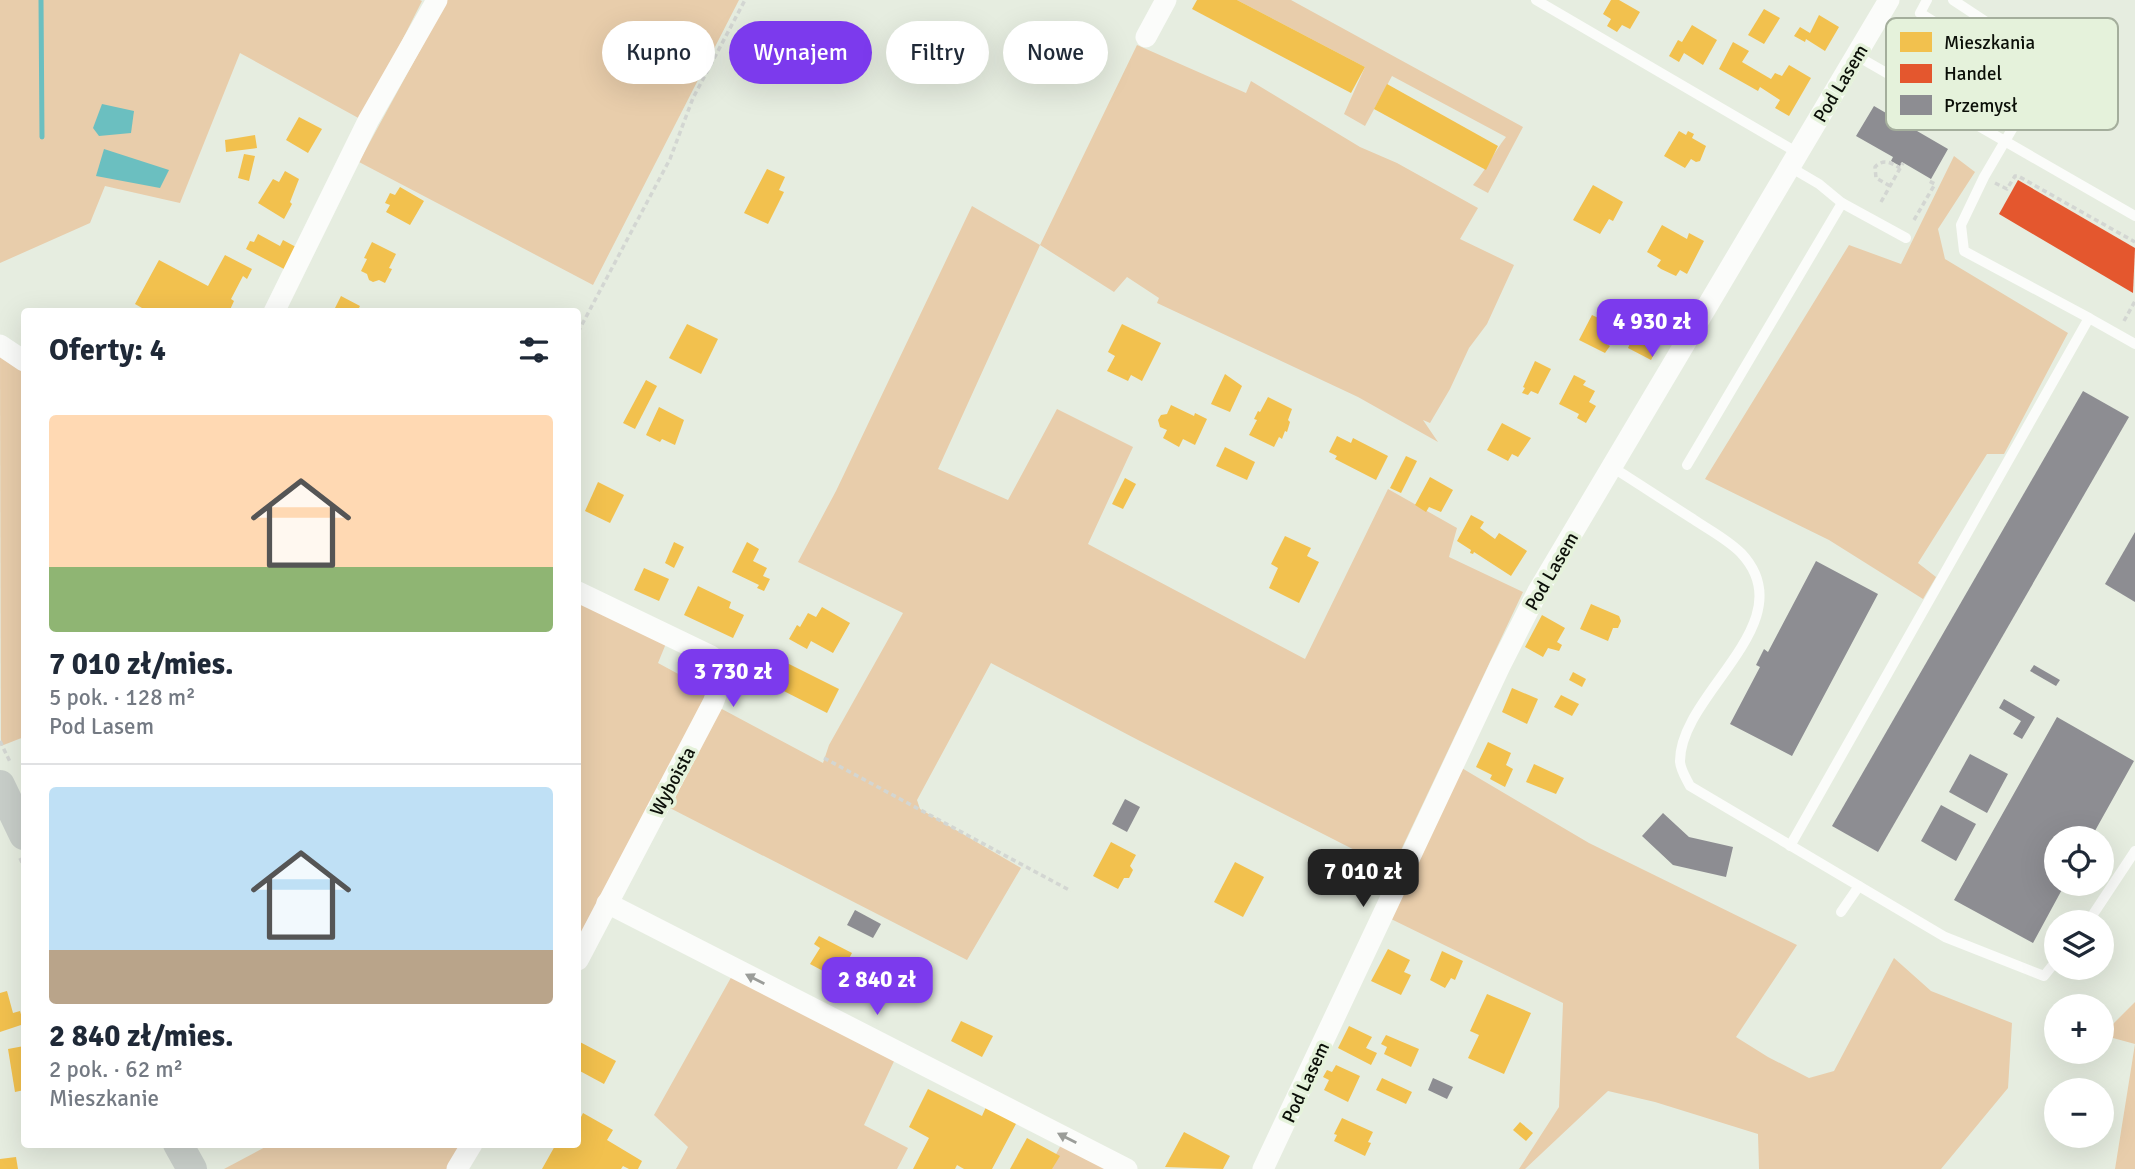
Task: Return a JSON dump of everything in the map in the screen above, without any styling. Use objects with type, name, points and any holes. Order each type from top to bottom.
[{"type":"main road","points":[[0,785],[21,829]]},
{"type":"main road","points":[[180,1148],[192,1169]]},
{"type":"street","points":[[276,308],[369,121],[437,0]]},
{"type":"street","points":[[1146,37],[1166,0]]},
{"type":"street","name":"Pod Lasem","points":[[1263,1169],[1538,591],[1889,0]]},
{"type":"street","points":[[0,345],[21,359]]},
{"type":"street","name":"Wyboista","points":[[581,593],[711,656],[721,680],[713,703],[581,954]]},
{"type":"street","points":[[607,903],[1127,1169]]},
{"type":"street","points":[[457,1169],[470,1148]]},
{"type":"lane","points":[[1536,0],[1794,160],[1842,203],[1906,238]]},
{"type":"lane","points":[[1927,0],[1920,13],[1928,18]]},
{"type":"lane","points":[[1953,0],[1980,18]]},
{"type":"lane","points":[[1857,56],[1886,73]]},
{"type":"lane","points":[[1987,130],[2135,216]]},
{"type":"lane","points":[[2012,130],[1984,177],[1961,225],[1964,251],[2135,344]]},
{"type":"lane","points":[[1687,465],[1842,203]]},
{"type":"lane","points":[[1790,846],[2089,318]]},
{"type":"lane","points":[[1612,467],[1729,542],[1752,568],[1759,584],[1760,599],[1752,628],[1683,736],[1679,764],[1690,786],[1945,937],[2044,975]]},
{"type":"lane","points":[[2096,910],[2135,851]]},
{"type":"lane","points":[[1841,912],[1859,886]]},
{"type":"path","points":[[581,326],[670,159],[694,98],[745,0]]},
{"type":"path","points":[[1890,186],[1876,178],[1875,167],[1886,161],[1900,168]]},
{"type":"path","points":[[1881,202],[1903,163]]},
{"type":"path","points":[[1984,177],[2007,189],[2015,176],[2018,176],[2135,242]]},
{"type":"path","points":[[1914,220],[1935,184],[1927,180]]},
{"type":"path","points":[[2116,333],[2135,301]]},
{"type":"path","points":[[824,758],[1071,891]]},
{"type":"shaded area","points":[[0,0],[422,1],[362,120],[240,53],[180,203],[105,186],[90,223],[0,263]]},
{"type":"shaded area","points":[[444,0],[739,0],[715,47],[715,21],[602,21],[602,84],[696,84],[593,285],[359,162],[424,43]]},
{"type":"shaded area","points":[[1237,0],[1291,0],[1523,127],[1488,193],[1473,185],[1506,137],[1392,76],[1365,126],[1344,114],[1365,67]]},
{"type":"shaded area","points":[[1137,45],[1246,93],[1251,81],[1360,147],[1397,163],[1478,208],[1460,239],[1514,265],[1487,324],[1469,348],[1450,389],[1430,423],[1423,420],[1438,442],[1358,397],[1157,303],[1159,298],[1127,277],[1114,292],[1040,245]]},
{"type":"shaded area","points":[[1954,156],[1975,172],[1938,229],[1945,259],[2068,333],[2004,454],[1987,454],[1918,563],[1936,577],[1923,599],[1829,540],[1705,479],[1849,245],[1901,264]]},
{"type":"shaded area","points":[[972,206],[1040,245],[938,469],[1008,500],[1057,409],[1133,447],[1088,544],[1305,659],[1388,489],[1457,528],[1449,557],[1523,592],[1392,869],[991,663],[917,800],[920,809],[1021,868],[967,960],[666,806],[720,708],[823,763],[829,745],[903,613],[798,562],[836,491]]},
{"type":"shaded area","points":[[0,352],[21,367],[21,738],[1,746]]},
{"type":"shaded area","points":[[581,602],[667,641],[658,663],[708,690],[581,941]]},
{"type":"shaded area","points":[[1460,767],[1589,843],[1797,945],[1736,1037],[1768,1057],[1809,1078],[1834,1071],[1894,958],[1931,991],[2012,1023],[2008,1088],[1941,1169],[1759,1169],[1758,1134],[1655,1102],[1608,1091],[1525,1169],[1519,1169],[1559,1107],[1563,1003],[1389,918]]},
{"type":"shaded area","points":[[733,974],[896,1057],[864,1125],[908,1148],[897,1169],[676,1169],[688,1147],[654,1115]]},
{"type":"shaded area","points":[[2135,1002],[2135,1044],[2114,1038],[2114,1023]]},
{"type":"shaded area","points":[[2135,1044],[2135,1169],[2115,1169]]},
{"type":"shaded area","points":[[1062,1143],[1113,1169],[1048,1169]]},
{"type":"shaded area","points":[[263,1148],[460,1148],[449,1169],[224,1169]]},
{"type":"water","points":[[102,104],[134,111],[131,133],[99,136],[93,128]]},
{"type":"water","points":[[104,149],[169,170],[160,188],[96,176]]},
{"type":"building: Mieszkania","points":[[1197,0],[1237,0],[1365,67],[1351,93],[1192,9]]},
{"type":"building: Mieszkania","points":[[1611,0],[1619,0],[1640,12],[1630,29],[1622,25],[1617,32],[1607,26],[1611,19],[1603,14]]},
{"type":"building: Mieszkania","points":[[1764,9],[1780,18],[1764,44],[1748,35]]},
{"type":"building: Mieszkania","points":[[1819,15],[1839,27],[1825,51],[1806,39],[1805,42],[1794,36],[1800,27],[1810,33]]},
{"type":"building: Mieszkania","points":[[1692,25],[1717,40],[1703,65],[1684,53],[1679,62],[1669,56],[1678,40],[1682,42]]},
{"type":"building: Mieszkania","points":[[1733,42],[1749,51],[1742,62],[1771,79],[1775,73],[1782,76],[1789,65],[1811,78],[1789,116],[1775,108],[1780,100],[1760,87],[1758,91],[1719,69]]},
{"type":"building: Mieszkania","points":[[1387,84],[1498,146],[1486,170],[1374,109]]},
{"type":"building: Mieszkania","points":[[299,117],[322,129],[308,153],[286,140]]},
{"type":"building: Mieszkania","points":[[1679,131],[1686,135],[1688,131],[1694,134],[1692,138],[1706,146],[1700,161],[1691,159],[1685,168],[1664,156]]},
{"type":"building: Mieszkania","points":[[255,135],[257,148],[226,152],[225,140]]},
{"type":"building: Mieszkania","points":[[244,154],[255,156],[249,181],[238,178]]},
{"type":"building: Mieszkania","points":[[767,169],[785,177],[779,190],[784,192],[768,224],[744,213]]},
{"type":"building: Mieszkania","points":[[285,171],[299,179],[290,202],[292,204],[284,219],[258,203],[273,179],[279,182]]},
{"type":"building: Mieszkania","points":[[1593,185],[1623,202],[1613,221],[1609,219],[1600,234],[1573,220]]},
{"type":"building: Mieszkania","points":[[400,187],[424,201],[410,225],[386,212],[390,205],[385,203],[390,193],[395,195]]},
{"type":"building: Mieszkania","points":[[1662,225],[1687,239],[1689,233],[1704,241],[1687,274],[1680,270],[1676,276],[1661,269],[1657,266],[1661,260],[1647,252]]},
{"type":"building: Mieszkania","points":[[258,234],[280,246],[283,240],[296,247],[284,269],[246,249]]},
{"type":"building: Mieszkania","points":[[372,242],[396,254],[385,283],[369,280],[367,274],[361,271]]},
{"type":"building: Mieszkania","points":[[225,255],[252,269],[247,279],[243,276],[231,299],[234,301],[231,308],[142,308],[135,304],[159,260],[208,286]]},
{"type":"building: Mieszkania","points":[[341,296],[360,306],[359,308],[335,308]]},
{"type":"building: Mieszkania","points":[[1592,315],[1609,323],[1600,340],[1610,346],[1605,353],[1579,340]]},
{"type":"building: Mieszkania","points":[[1645,315],[1668,327],[1651,360],[1628,348],[1634,335],[1625,330],[1630,321],[1640,326]]},
{"type":"building: Mieszkania","points":[[687,324],[718,339],[701,374],[669,358]]},
{"type":"building: Mieszkania","points":[[1122,324],[1161,343],[1142,381],[1131,375],[1128,381],[1107,371],[1115,356],[1108,352]]},
{"type":"building: Mieszkania","points":[[1535,361],[1551,369],[1538,394],[1531,391],[1528,395],[1522,393],[1525,388],[1523,387]]},
{"type":"building: Mieszkania","points":[[1225,374],[1242,386],[1230,412],[1211,404]]},
{"type":"building: Mieszkania","points":[[1574,375],[1586,381],[1583,385],[1595,391],[1589,402],[1596,406],[1586,423],[1577,418],[1579,414],[1559,404]]},
{"type":"building: Mieszkania","points":[[646,380],[657,386],[635,429],[623,423]]},
{"type":"building: Mieszkania","points":[[1268,397],[1292,409],[1287,432],[1285,431],[1282,439],[1279,437],[1274,447],[1249,435],[1257,420],[1254,419],[1258,411],[1260,412]]},
{"type":"building: Mieszkania","points":[[1171,405],[1207,419],[1195,445],[1183,439],[1179,447],[1163,438],[1167,430],[1160,427],[1158,420],[1161,415],[1167,414]]},
{"type":"building: Mieszkania","points":[[659,407],[684,420],[675,445],[646,435]]},
{"type":"building: Mieszkania","points":[[1502,423],[1531,438],[1518,457],[1512,454],[1508,461],[1487,450]]},
{"type":"building: Mieszkania","points":[[1337,436],[1351,443],[1353,438],[1388,456],[1376,480],[1335,459],[1337,456],[1329,452]]},
{"type":"building: Mieszkania","points":[[1225,447],[1255,462],[1247,480],[1216,466]]},
{"type":"building: Mieszkania","points":[[1406,456],[1417,461],[1401,493],[1390,488]]},
{"type":"building: Mieszkania","points":[[1430,477],[1453,490],[1441,512],[1429,507],[1426,512],[1415,505]]},
{"type":"building: Mieszkania","points":[[1125,478],[1136,484],[1123,509],[1112,504]]},
{"type":"building: Mieszkania","points":[[598,482],[624,495],[610,523],[585,511]]},
{"type":"building: Mieszkania","points":[[1471,515],[1484,522],[1480,528],[1495,539],[1499,533],[1527,551],[1511,576],[1474,552],[1470,553],[1471,550],[1457,541]]},
{"type":"building: Mieszkania","points":[[1285,536],[1311,548],[1307,556],[1319,562],[1299,603],[1269,588],[1278,568],[1271,564]]},
{"type":"building: Mieszkania","points":[[674,542],[684,547],[674,568],[665,563]]},
{"type":"building: Mieszkania","points":[[747,542],[759,549],[753,561],[767,568],[763,576],[770,579],[764,591],[757,588],[759,585],[732,572]]},
{"type":"building: Mieszkania","points":[[644,568],[669,579],[659,601],[634,590]]},
{"type":"building: Mieszkania","points":[[698,586],[731,602],[729,608],[744,615],[733,638],[684,615]]},
{"type":"building: Mieszkania","points":[[1591,604],[1619,616],[1621,621],[1618,628],[1613,628],[1608,641],[1580,629]]},
{"type":"building: Mieszkania","points":[[822,607],[850,623],[833,653],[811,641],[807,649],[789,639],[808,613],[816,617]]},
{"type":"building: Mieszkania","points":[[1542,615],[1565,628],[1557,642],[1562,645],[1559,651],[1548,648],[1543,657],[1525,647]]},
{"type":"building: Mieszkania","points":[[777,658],[839,689],[827,713],[766,682]]},
{"type":"building: Mieszkania","points":[[1573,672],[1586,679],[1582,687],[1569,680]]},
{"type":"building: Mieszkania","points":[[1512,688],[1538,699],[1527,724],[1502,712]]},
{"type":"building: Mieszkania","points":[[1561,695],[1579,704],[1572,716],[1554,707]]},
{"type":"building: Mieszkania","points":[[1488,742],[1511,753],[1506,765],[1513,769],[1505,787],[1490,779],[1492,775],[1476,767]]},
{"type":"building: Mieszkania","points":[[1534,764],[1564,778],[1556,794],[1526,782]]},
{"type":"building: Mieszkania","points":[[1111,842],[1136,855],[1130,866],[1133,870],[1129,878],[1124,878],[1118,889],[1093,876]]},
{"type":"building: Mieszkania","points":[[1337,854],[1369,871],[1356,895],[1325,879]]},
{"type":"building: Mieszkania","points":[[1235,862],[1264,877],[1243,917],[1214,902]]},
{"type":"building: Mieszkania","points":[[819,936],[852,953],[838,979],[810,964],[820,948],[814,944]]},
{"type":"building: Mieszkania","points":[[1388,949],[1410,960],[1404,972],[1411,975],[1401,995],[1371,981]]},
{"type":"building: Mieszkania","points":[[1442,951],[1463,961],[1455,980],[1451,978],[1445,988],[1430,980]]},
{"type":"building: Mieszkania","points":[[7,991],[13,1013],[20,1011],[21,1025],[0,1032],[0,993]]},
{"type":"building: Mieszkania","points":[[1487,994],[1531,1013],[1504,1074],[1468,1058],[1479,1035],[1470,1031]]},
{"type":"building: Mieszkania","points":[[961,1021],[993,1036],[982,1057],[951,1041]]},
{"type":"building: Mieszkania","points":[[1349,1026],[1372,1037],[1366,1048],[1377,1053],[1371,1065],[1338,1048]]},
{"type":"building: Mieszkania","points":[[1386,1035],[1419,1049],[1411,1067],[1384,1054],[1387,1047],[1381,1044]]},
{"type":"building: Mieszkania","points":[[581,1043],[616,1061],[604,1084],[581,1072]]},
{"type":"building: Mieszkania","points":[[21,1047],[21,1091],[15,1092],[8,1049]]},
{"type":"building: Mieszkania","points":[[1336,1065],[1360,1076],[1348,1102],[1324,1090],[1329,1080],[1323,1077],[1327,1070],[1332,1072]]},
{"type":"building: Mieszkania","points":[[1382,1078],[1412,1092],[1406,1104],[1376,1090]]},
{"type":"building: Mieszkania","points":[[928,1089],[982,1116],[986,1107],[1017,1122],[992,1169],[964,1169],[957,1165],[955,1169],[913,1169],[929,1138],[909,1127]]},
{"type":"building: Mieszkania","points":[[583,1113],[613,1130],[607,1140],[642,1161],[638,1169],[623,1166],[621,1169],[542,1169],[554,1148],[581,1148]]},
{"type":"building: Mieszkania","points":[[1342,1118],[1373,1132],[1365,1156],[1334,1141],[1337,1135],[1334,1134]]},
{"type":"building: Mieszkania","points":[[1520,1122],[1533,1133],[1526,1141],[1513,1130]]},
{"type":"building: Mieszkania","points":[[1184,1132],[1230,1156],[1223,1169],[1165,1167]]},
{"type":"building: Mieszkania","points":[[1027,1138],[1060,1156],[1052,1169],[1010,1169]]},
{"type":"building: Mieszkania","points":[[16,1157],[18,1169],[0,1169],[0,1159]]},
{"type":"building: Handel","points":[[2018,180],[2135,248],[2133,293],[1999,214]]},
{"type":"building: Przemysł","points":[[1874,106],[1886,113],[1886,130],[1915,130],[1948,149],[1931,179],[1902,162],[1900,166],[1891,161],[1893,157],[1856,136]]},
{"type":"building: Przemysł","points":[[2083,391],[2129,417],[1878,852],[1832,826]]},
{"type":"building: Przemysł","points":[[2135,532],[2135,602],[2105,584]]},
{"type":"building: Przemysł","points":[[1816,561],[1878,594],[1792,756],[1730,724],[1760,667],[1756,665],[1764,649],[1768,652]]},
{"type":"building: Przemysł","points":[[2034,665],[2060,680],[2056,686],[2030,671]]},
{"type":"building: Przemysł","points":[[2004,699],[2035,717],[2022,739],[2013,734],[2021,721],[1999,708]]},
{"type":"building: Przemysł","points":[[2057,717],[2134,761],[2098,826],[2044,826],[2044,896],[2058,896],[2051,910],[2044,910],[2044,923],[2033,943],[1954,900]]},
{"type":"building: Przemysł","points":[[1970,754],[2008,774],[1987,813],[1949,792]]},
{"type":"building: Przemysł","points":[[1125,799],[1140,807],[1127,832],[1112,824]]},
{"type":"building: Przemysł","points":[[1941,805],[1976,824],[1956,861],[1921,841]]},
{"type":"building: Przemysł","points":[[1663,813],[1689,837],[1733,847],[1726,877],[1673,865],[1642,836]]},
{"type":"building: Przemysł","points":[[855,910],[881,924],[873,938],[847,925]]},
{"type":"building: Przemysł","points":[[1433,1078],[1453,1087],[1447,1099],[1428,1090]]},
{"type":"waterway","points":[[41,0],[42,137]]}]
